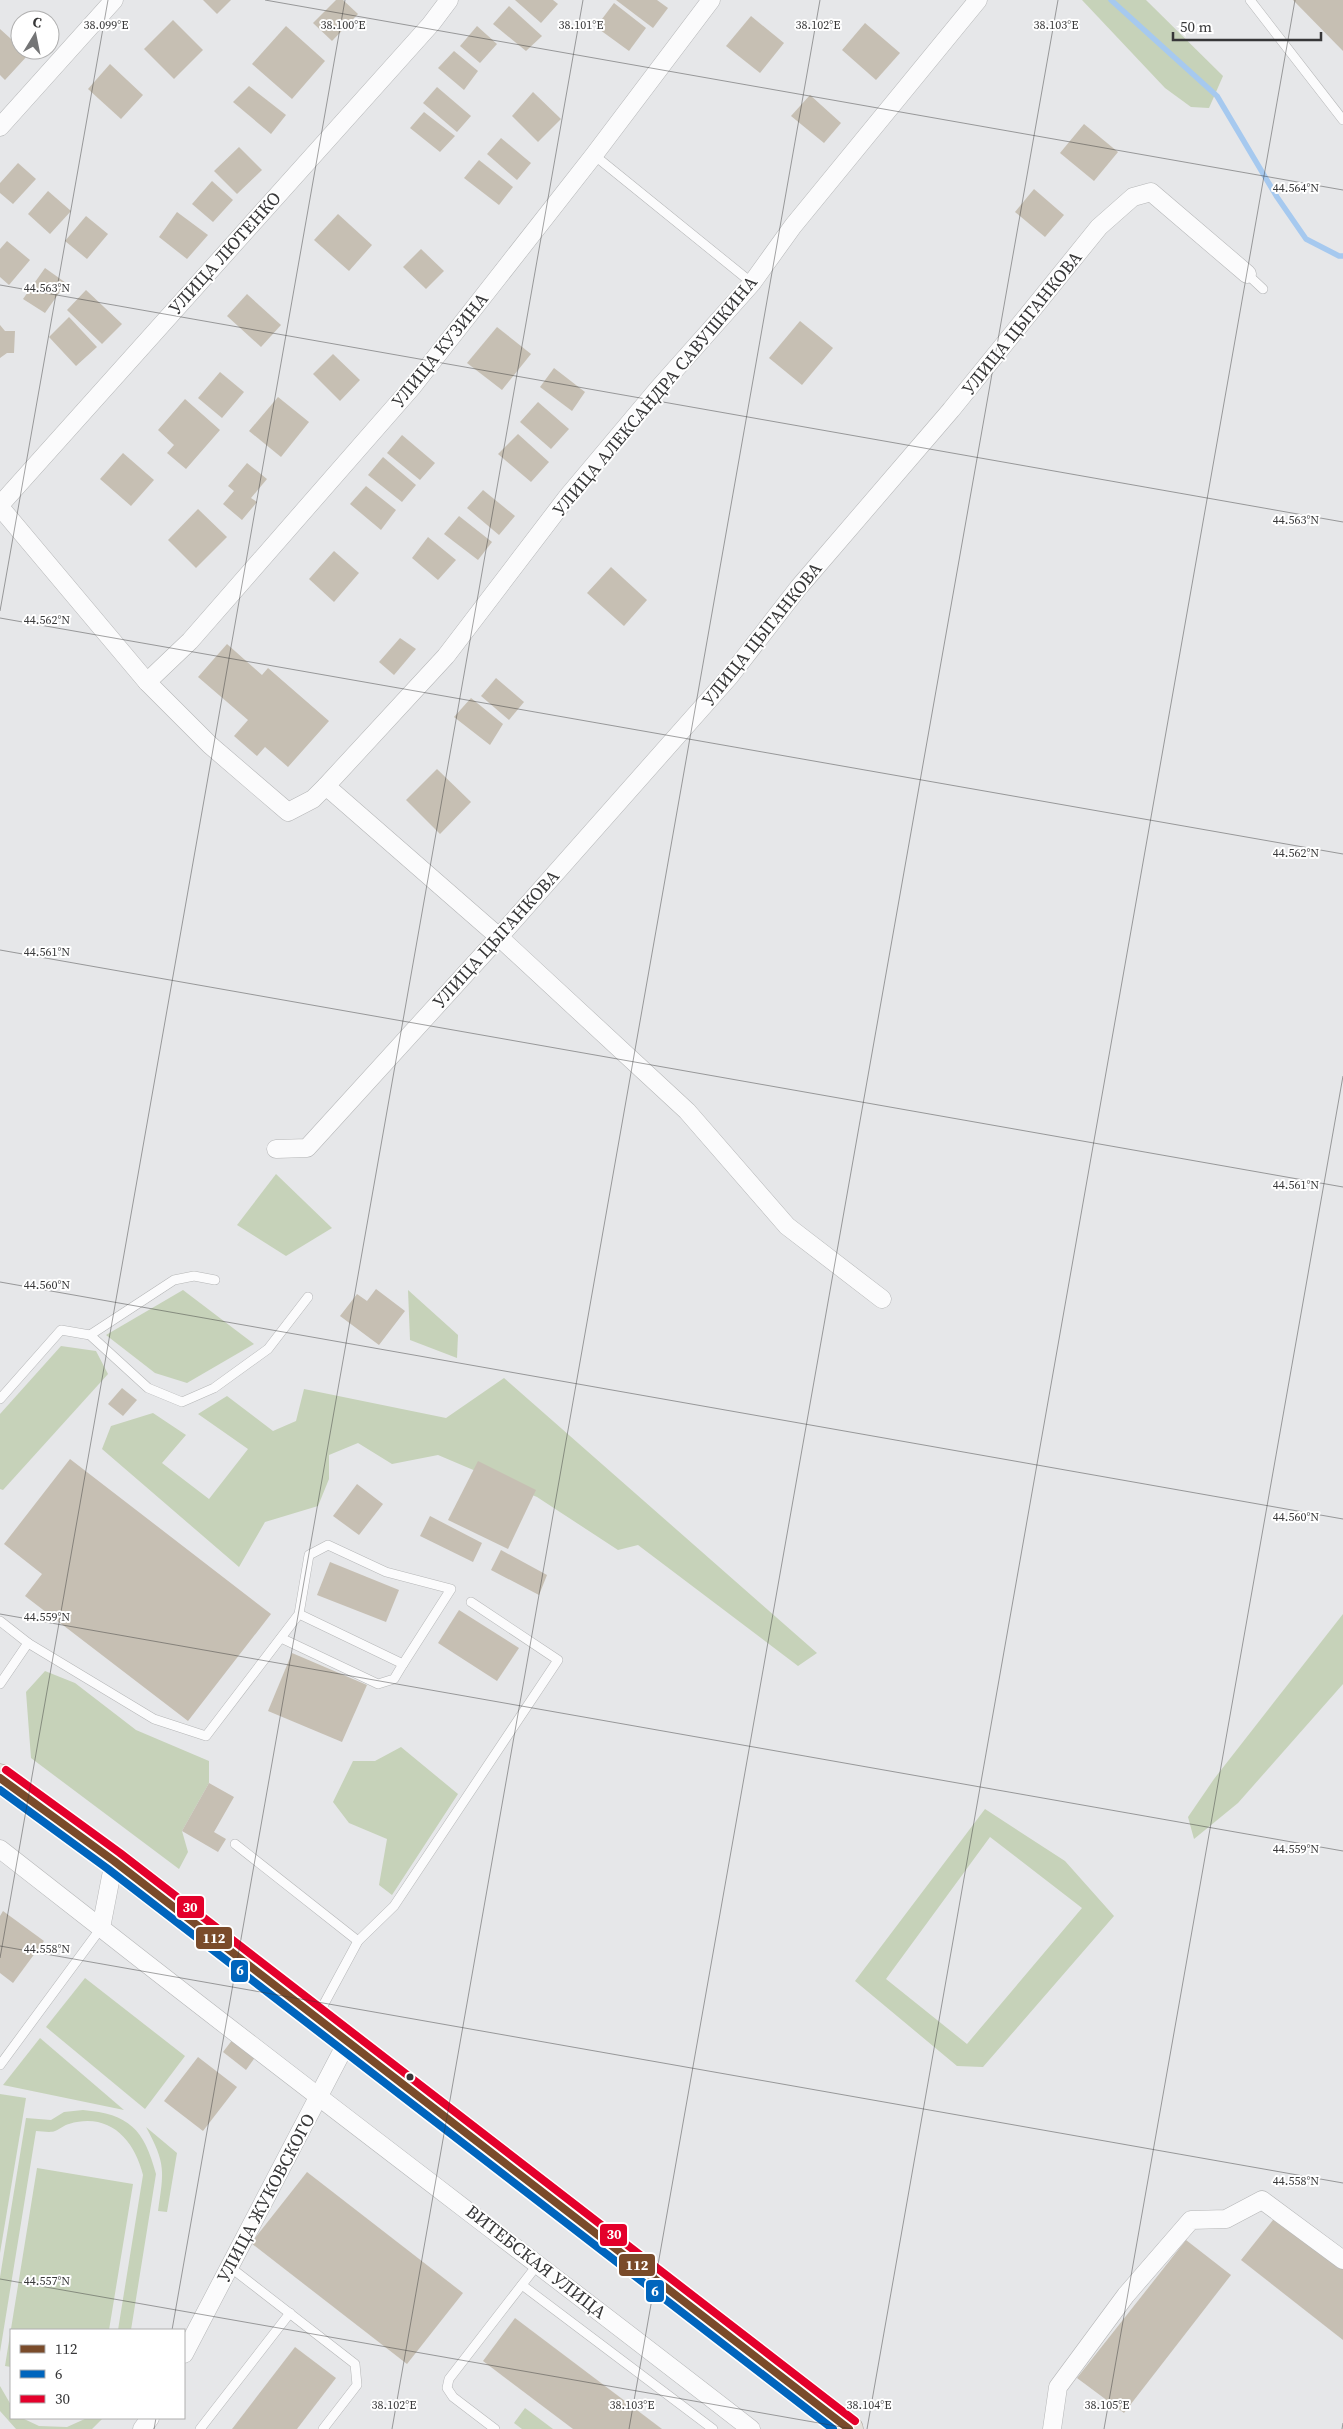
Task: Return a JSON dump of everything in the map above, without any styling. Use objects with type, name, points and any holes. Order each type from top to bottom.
[{"type":"main road","points":[[0,1778],[114,1861],[849,2429]]},
{"type":"street","points":[[0,127],[114,0]]},
{"type":"street","name":"УЛИЦА ЛЮТЕНКО","points":[[0,506],[424,31],[449,0]]},
{"type":"street","name":"УЛИЦА КУЗИНА","points":[[147,682],[190,641],[413,386],[594,155],[711,0]]},
{"type":"street","name":"УЛИЦА АЛЕКСАНДРА САВУШКИНА","points":[[147,682],[210,745],[288,812],[313,799],[446,656],[568,496],[657,390],[752,283],[793,226],[978,0]]},
{"type":"street","name":"УЛИЦА ЦЫГАНКОВА","points":[[276,1149],[308,1148],[499,937],[730,676],[799,587],[951,410],[1100,227],[1133,197],[1151,192],[1247,274]]},
{"type":"street","points":[[0,506],[147,682]]},
{"type":"street","points":[[326,786],[499,937],[687,1110],[787,1226],[882,1299]]},
{"type":"street","name":"ВИТЕБСКАЯ УЛИЦА","points":[[0,1849],[318,2098],[427,2178],[749,2428]]},
{"type":"street","points":[[101,1928],[114,1861]]},
{"type":"street","name":"УЛИЦА ЖУКОВСКОГО","points":[[185,2352],[347,2042]]},
{"type":"street","points":[[1052,2429],[1058,2387],[1126,2294],[1191,2220],[1226,2219],[1262,2200],[1343,2260]]},
{"type":"lane","points":[[1250,0],[1343,120]]},
{"type":"lane","points":[[594,155],[752,283]]},
{"type":"lane","points":[[1247,274],[1263,288]]},
{"type":"lane","points":[[90,1336],[174,1280],[194,1276],[215,1280]]},
{"type":"lane","points":[[0,1399],[61,1330],[90,1336],[148,1388],[182,1402],[214,1388],[268,1349],[308,1297]]},
{"type":"lane","points":[[0,1621],[28,1644],[154,1719],[206,1736],[299,1614],[309,1555],[328,1545],[386,1572],[451,1589],[394,1679],[378,1684],[281,1638]]},
{"type":"lane","points":[[316,2018],[358,1940],[394,1906],[558,1660],[470,1602]]},
{"type":"lane","points":[[299,1614],[403,1664]]},
{"type":"lane","points":[[0,1684],[28,1644]]},
{"type":"lane","points":[[235,1844],[358,1940]]},
{"type":"lane","points":[[0,2065],[101,1928]]},
{"type":"lane","points":[[495,2429],[453,2397],[447,2388],[449,2379],[538,2264]]},
{"type":"lane","points":[[230,2267],[356,2364],[357,2385],[323,2429]]},
{"type":"lane","points":[[522,2285],[713,2429]]},
{"type":"lane","points":[[200,2429],[290,2313]]},
{"type":"green space","points":[[1082,0],[1146,0],[1223,76],[1209,108],[1191,107],[1165,88]]},
{"type":"green space","points":[[276,1174],[332,1228],[286,1256],[237,1225]]},
{"type":"green space","points":[[183,1290],[254,1344],[187,1383],[155,1373],[106,1335]]},
{"type":"green space","points":[[408,1290],[458,1335],[457,1358],[410,1340]]},
{"type":"green space","points":[[61,1346],[96,1351],[108,1374],[3,1490],[0,1489],[0,1414]]},
{"type":"green space","points":[[504,1378],[817,1653],[798,1666],[638,1545],[618,1550],[537,1497],[438,1455],[392,1464],[358,1443],[329,1455],[329,1479],[318,1506],[265,1522],[239,1567],[102,1449],[111,1426],[153,1413],[186,1435],[162,1463],[209,1499],[248,1449],[198,1414],[227,1396],[273,1431],[296,1421],[304,1389],[446,1418]]},
{"type":"green space","points":[[1343,1614],[1343,1684],[1238,1803],[1194,1839],[1188,1817],[1214,1779]]},
{"type":"green space","points":[[45,1671],[75,1683],[136,1730],[209,1761],[209,1783],[182,1831],[188,1852],[179,1869],[31,1758],[26,1692]]},
{"type":"green space","points":[[401,1747],[458,1794],[392,1895],[379,1885],[387,1839],[349,1823],[333,1802],[353,1761],[375,1761]]},
{"type":"green space","points":[[985,1809],[1065,1861],[1114,1916],[983,2067],[957,2066],[855,1981]],"holes":[[[990,1837],[1082,1908],[967,2044],[886,1979]]]},
{"type":"green space","points":[[85,1978],[185,2056],[145,2109],[46,2027]]},
{"type":"green space","points":[[40,2038],[124,2110],[3,2085]]},
{"type":"green space","points":[[0,2094],[26,2098],[0,2253]]},
{"type":"green space","points":[[83,2110],[99,2112],[123,2120],[140,2135],[156,2174],[131,2329],[118,2329],[143,2175],[133,2150],[118,2132],[108,2125],[83,2121],[67,2125],[53,2132],[36,2131],[0,2352],[0,2277],[26,2118],[51,2120],[64,2112]]},
{"type":"green space","points":[[146,2127],[177,2153],[167,2212],[158,2211],[162,2168],[157,2150]]},
{"type":"green space","points":[[37,2168],[133,2184],[109,2329],[11,2329]]},
{"type":"green space","points":[[10,2335],[10,2367],[5,2366]]},
{"type":"green space","points":[[0,2386],[10,2403],[10,2419],[24,2419],[39,2426],[67,2427],[85,2419],[102,2419],[92,2429],[16,2429],[0,2411]]},
{"type":"green space","points":[[525,2408],[553,2429],[522,2429],[514,2423]]},
{"type":"building","points":[[203,0],[231,0],[217,14]]},
{"type":"building","points":[[336,0],[343,0],[358,14],[332,41],[313,23]]},
{"type":"building","points":[[515,0],[553,0],[558,4],[541,23]]},
{"type":"building","points":[[616,0],[657,0],[668,8],[653,28]]},
{"type":"building","points":[[1293,0],[1343,0],[1343,51]]},
{"type":"building","points":[[614,3],[646,28],[629,51],[596,27]]},
{"type":"building","points":[[509,6],[542,36],[526,51],[493,24]]},
{"type":"building","points":[[751,16],[784,43],[760,73],[726,46]]},
{"type":"building","points":[[173,20],[203,50],[174,79],[144,49]]},
{"type":"building","points":[[865,23],[900,53],[876,80],[842,50]]},
{"type":"building","points":[[286,26],[325,61],[292,99],[252,64]]},
{"type":"building","points":[[477,26],[497,44],[480,63],[460,46]]},
{"type":"building","points":[[0,29],[10,38],[10,60],[23,60],[5,80],[0,75]]},
{"type":"building","points":[[454,51],[478,71],[464,90],[438,68]]},
{"type":"building","points":[[110,64],[143,95],[121,119],[88,89]]},
{"type":"building","points":[[249,86],[286,115],[271,134],[233,102]]},
{"type":"building","points":[[437,87],[471,116],[457,132],[423,103]]},
{"type":"building","points":[[533,92],[561,119],[538,142],[512,116]]},
{"type":"building","points":[[810,95],[841,123],[824,143],[791,116]]},
{"type":"building","points":[[424,112],[455,136],[440,152],[410,128]]},
{"type":"building","points":[[1084,124],[1118,152],[1094,181],[1060,153]]},
{"type":"building","points":[[501,138],[531,163],[517,180],[487,154]]},
{"type":"building","points":[[239,147],[262,170],[237,194],[214,171]]},
{"type":"building","points":[[479,160],[513,187],[499,205],[464,178]]},
{"type":"building","points":[[18,163],[36,179],[13,204],[0,193],[0,183]]},
{"type":"building","points":[[212,181],[233,200],[213,222],[192,204]]},
{"type":"building","points":[[1034,189],[1064,215],[1045,237],[1015,212]]},
{"type":"building","points":[[48,191],[71,211],[50,234],[28,214]]},
{"type":"building","points":[[177,212],[208,235],[187,259],[159,237]]},
{"type":"building","points":[[338,214],[372,245],[349,271],[314,240]]},
{"type":"building","points":[[86,216],[108,234],[87,259],[65,241]]},
{"type":"building","points":[[7,241],[30,260],[9,285],[0,277],[0,249]]},
{"type":"building","points":[[421,249],[444,271],[426,289],[403,267]]},
{"type":"building","points":[[45,268],[66,283],[45,313],[23,299]]},
{"type":"building","points":[[86,290],[122,324],[102,344],[67,310]]},
{"type":"building","points":[[247,294],[281,325],[261,347],[227,316]]},
{"type":"building","points":[[69,317],[97,347],[76,366],[49,337]]},
{"type":"building","points":[[800,321],[833,348],[802,385],[769,358]]},
{"type":"building","points":[[0,325],[5,331],[15,331],[14,353],[7,353],[0,358]]},
{"type":"building","points":[[497,327],[531,354],[502,390],[467,363]]},
{"type":"building","points":[[333,354],[360,380],[340,401],[313,374]]},
{"type":"building","points":[[554,368],[585,392],[572,411],[540,387]]},
{"type":"building","points":[[220,372],[244,392],[222,418],[198,398]]},
{"type":"building","points":[[278,397],[309,422],[281,457],[249,431]]},
{"type":"building","points":[[185,399],[220,430],[186,469],[167,453],[174,445],[158,430]]},
{"type":"building","points":[[538,402],[569,429],[551,449],[520,422]]},
{"type":"building","points":[[518,434],[549,462],[531,482],[498,454]]},
{"type":"building","points":[[402,435],[435,463],[420,480],[387,453]]},
{"type":"building","points":[[123,453],[154,480],[131,506],[100,479]]},
{"type":"building","points":[[383,457],[416,485],[402,502],[368,475]]},
{"type":"building","points":[[247,463],[267,479],[251,498],[257,502],[242,520],[223,504],[234,491],[228,486]]},
{"type":"building","points":[[366,486],[396,510],[381,530],[350,504]]},
{"type":"building","points":[[483,490],[515,516],[499,535],[467,508]]},
{"type":"building","points":[[198,509],[227,537],[196,568],[168,540]]},
{"type":"building","points":[[459,516],[492,542],[478,560],[444,534]]},
{"type":"building","points":[[428,537],[456,560],[438,580],[412,558]]},
{"type":"building","points":[[334,551],[359,573],[334,602],[309,579]]},
{"type":"building","points":[[611,567],[647,600],[624,626],[587,593]]},
{"type":"building","points":[[400,638],[416,649],[394,675],[379,662]]},
{"type":"building","points":[[227,644],[262,675],[268,668],[329,721],[288,767],[265,747],[257,756],[234,736],[248,720],[198,677]]},
{"type":"building","points":[[496,678],[524,702],[509,720],[481,696]]},
{"type":"building","points":[[471,698],[503,724],[490,745],[454,717]]},
{"type":"building","points":[[437,769],[471,802],[440,834],[406,800]]},
{"type":"building","points":[[376,1289],[405,1311],[379,1345],[340,1316],[357,1294],[367,1301]]},
{"type":"building","points":[[122,1388],[137,1400],[123,1416],[108,1404]]},
{"type":"building","points":[[70,1459],[271,1614],[188,1721],[25,1596],[42,1574],[4,1544]]},
{"type":"building","points":[[478,1461],[536,1490],[508,1549],[448,1520]]},
{"type":"building","points":[[357,1484],[383,1504],[359,1535],[333,1516]]},
{"type":"building","points":[[430,1516],[482,1543],[473,1562],[420,1536]]},
{"type":"building","points":[[501,1550],[547,1575],[539,1595],[491,1570]]},
{"type":"building","points":[[330,1562],[399,1590],[386,1622],[317,1595]]},
{"type":"building","points":[[459,1610],[519,1648],[497,1681],[438,1643]]},
{"type":"building","points":[[292,1653],[367,1685],[342,1742],[268,1711]]},
{"type":"building","points":[[209,1783],[234,1797],[214,1832],[226,1839],[218,1852],[182,1831]]},
{"type":"building","points":[[3,1911],[44,1941],[13,1983],[0,1973],[0,1916]]},
{"type":"building","points":[[233,2039],[256,2056],[246,2070],[223,2052]]},
{"type":"building","points":[[198,2057],[237,2087],[203,2131],[164,2101]]},
{"type":"building","points":[[307,2172],[463,2293],[407,2364],[251,2243]]},
{"type":"building","points":[[1277,2215],[1343,2266],[1343,2340],[1241,2260]]},
{"type":"building","points":[[1186,2240],[1231,2275],[1124,2413],[1077,2378]]},
{"type":"building","points":[[515,2318],[662,2429],[573,2429],[504,2377],[483,2361]]},
{"type":"building","points":[[295,2347],[336,2378],[297,2429],[232,2429]]},
{"type":"waterway","points":[[1111,0],[1217,96],[1277,197],[1306,239],[1339,256],[1343,256]]},
{"type":"transit line","name":"30","points":[[6,1770],[120,1853],[855,2421]]},
{"type":"transit line","name":"112","points":[[0,1778],[114,1861],[849,2429]]},
{"type":"transit line","name":"6","points":[[0,1790],[108,1869],[833,2429]]}]
